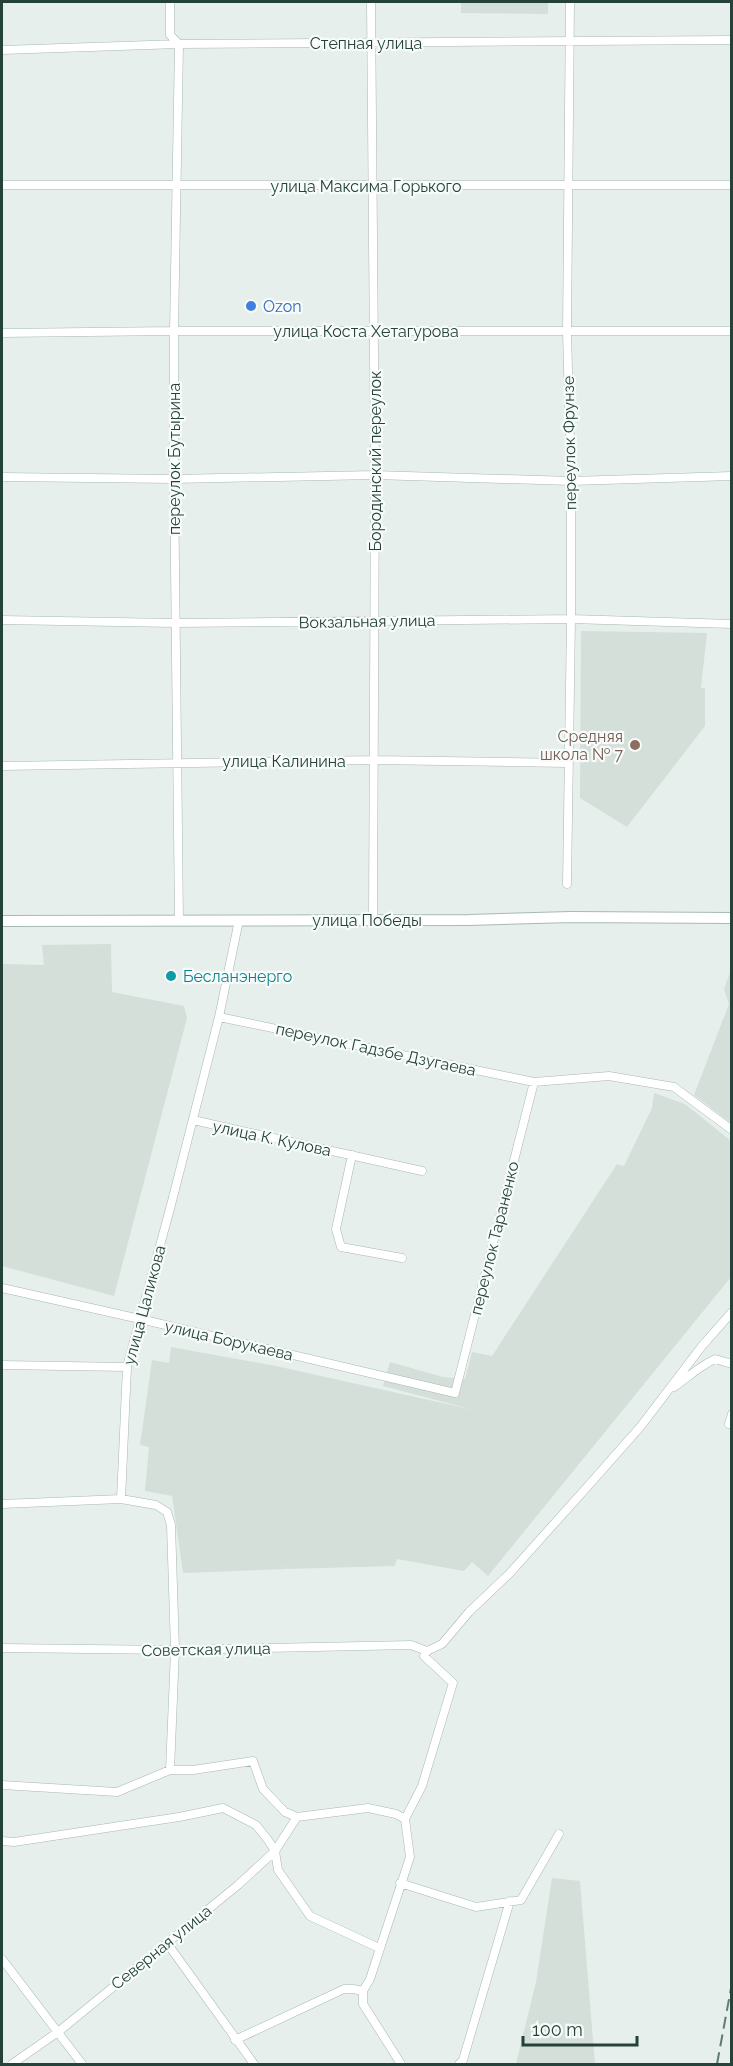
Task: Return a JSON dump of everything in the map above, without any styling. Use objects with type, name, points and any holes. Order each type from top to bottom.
[{"type":"main road","name":"улица Победы","points":[[2,921],[732,918]]},
{"type":"street","name":"переулок Бутырина","points":[[170,2],[170,35],[179,44],[174,331],[179,920]]},
{"type":"street","name":"Бородинский переулок","points":[[372,2],[375,475],[373,920]]},
{"type":"street","name":"переулок Фрунзе","points":[[567,884],[567,764],[571,619],[571,481],[567,332],[570,2]]},
{"type":"street","name":"Степная улица","points":[[2,50],[179,44],[732,40]]},
{"type":"street","name":"улица Максима Горького","points":[[2,185],[569,187],[732,185]]},
{"type":"street","name":"улица Коста Хетагурова","points":[[2,333],[374,330],[732,331]]},
{"type":"street","points":[[2,477],[174,479],[375,475],[571,481],[732,476]]},
{"type":"street","name":"Вокзальная улица","points":[[2,620],[175,623],[571,619],[732,624]]},
{"type":"street","name":"улица Калинина","points":[[2,766],[373,760],[567,764]]},
{"type":"street","name":"улица Цаликова","points":[[121,1499],[127,1367],[219,1017],[239,920]]},
{"type":"street","name":"переулок Гадзбе Дзугаева","points":[[219,1017],[534,1082],[609,1076],[674,1087],[732,1130]]},
{"type":"street","name":"переулок Тараненко","points":[[455,1393],[534,1082]]},
{"type":"street","name":"улица К. Кулова","points":[[193,1120],[422,1171]]},
{"type":"street","name":"улица К. Кулова","points":[[352,1155],[336,1229],[341,1247],[402,1258]]},
{"type":"street","name":"улица Борукаева","points":[[2,1288],[455,1393]]},
{"type":"street","points":[[401,2064],[363,2004],[363,1991],[370,1979],[410,1857],[405,1819],[422,1786],[453,1683],[424,1656],[427,1651],[442,1644],[470,1612],[509,1574],[641,1426],[732,1312]]},
{"type":"street","points":[[668,1390],[689,1377],[700,1366],[715,1359],[732,1364]]},
{"type":"street","points":[[2,1365],[127,1367]]},
{"type":"street","points":[[729,1424],[732,1414]]},
{"type":"street","points":[[2,1504],[121,1499],[156,1505],[167,1512],[171,1525],[175,1650],[170,1770]]},
{"type":"street","name":"Советская улица","points":[[2,1648],[175,1650],[411,1645],[427,1651]]},
{"type":"street","points":[[2,1785],[117,1792],[170,1770],[193,1770],[253,1761],[263,1789],[285,1812],[297,1817],[368,1808],[396,1814],[405,1819]]},
{"type":"street","points":[[2,1841],[14,1842],[223,1808],[256,1825],[275,1851],[279,1870],[310,1916],[379,1948]]},
{"type":"street","name":"Северная улица","points":[[12,2064],[57,2032],[238,1885],[275,1851],[297,1817]]},
{"type":"street","points":[[400,1883],[476,1907],[521,1899],[559,1834]]},
{"type":"street","points":[[459,2064],[510,1901]]},
{"type":"street","points":[[166,1943],[254,2064]]},
{"type":"street","points":[[2,1959],[82,2064]]},
{"type":"street","points":[[236,2040],[344,1989],[363,1991]]},
{"type":"shaded area","points":[[461,2],[548,2],[548,14],[461,13]]},
{"type":"shaded area","name":"Средняя школа № 7","points":[[581,631],[707,633],[701,688],[705,688],[705,726],[627,827],[580,798]]},
{"type":"shaded area","points":[[111,944],[112,992],[184,1006],[187,1018],[114,1296],[2,1266],[2,964],[44,965],[42,945]]},
{"type":"shaded area","points":[[731,970],[732,1123],[694,1095],[729,1004],[724,989]]},
{"type":"shaded area","points":[[654,1093],[685,1104],[731,1141],[731,1277],[488,1576],[472,1562],[464,1571],[397,1559],[395,1566],[286,1569],[286,1565],[285,1569],[183,1573],[172,1496],[145,1491],[149,1447],[140,1445],[152,1360],[169,1363],[171,1347],[276,1366],[474,1410],[383,1386],[390,1362],[443,1377],[465,1379],[472,1352],[492,1356],[617,1164],[624,1166],[652,1108]]},
{"type":"shaded area","points":[[552,1878],[580,1881],[595,2064],[516,2064],[536,1982]]},
{"type":"railway","points":[[717,2064],[732,1983]]},
{"type":"place","name":"Ozon","points":[[251,306]]},
{"type":"place","name":"Средняя школа № 7","points":[[635,745]]},
{"type":"place","name":"Бесланэнерго","points":[[171,976]]}]
